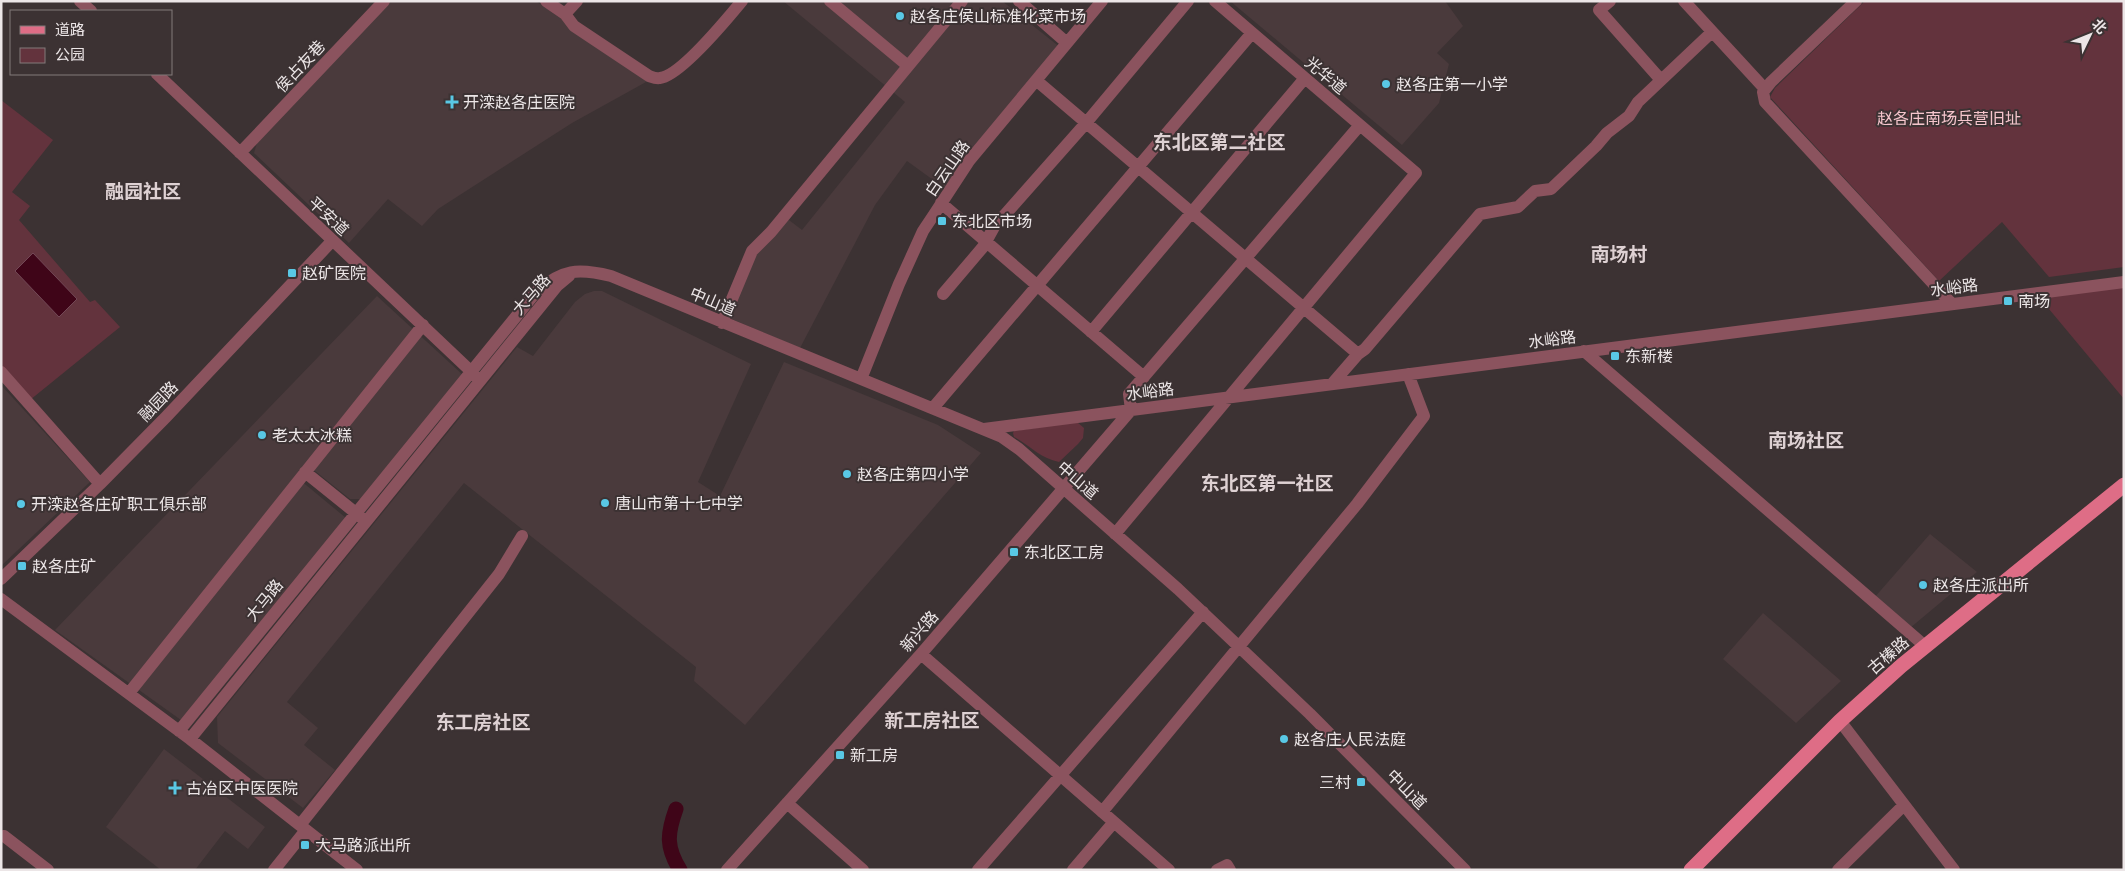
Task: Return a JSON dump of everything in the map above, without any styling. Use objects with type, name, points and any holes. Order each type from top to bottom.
[{"type":"main road","name":"古榛路","points":[[1691,870],[1840,721],[1925,646],[2124,485]]},
{"type":"street","points":[[80,1],[90,10]]},
{"type":"street","name":"侯占友巷","points":[[240,154],[384,1]]},
{"type":"street","points":[[546,1],[565,14],[574,26],[648,76],[658,79],[669,75],[694,54],[742,1]]},
{"type":"street","points":[[565,14],[577,1]]},
{"type":"street","points":[[830,1],[908,66]]},
{"type":"street","points":[[722,322],[752,251],[771,232],[962,1]]},
{"type":"street","points":[[1019,1],[1067,43]]},
{"type":"street","name":"白云山路","points":[[861,380],[899,284],[924,231],[941,203],[969,161],[1102,1]]},
{"type":"street","points":[[943,294],[986,242],[994,227],[1086,123],[1188,1]]},
{"type":"street","name":"光华道","points":[[1215,1],[1416,173],[1304,308]]},
{"type":"street","points":[[1610,1],[1599,10],[1661,80]]},
{"type":"street","points":[[1684,1],[1766,89]]},
{"type":"street","points":[[1856,1],[1763,92],[1765,102],[1952,304]]},
{"type":"street","points":[[1332,384],[1358,354],[1365,349],[1480,214],[1518,207],[1535,191],[1551,189],[1596,146],[1606,132],[1629,116],[1638,102],[1712,32]]},
{"type":"street","points":[[933,408],[1252,33]]},
{"type":"street","name":"平安道","points":[[157,75],[476,376]]},
{"type":"street","points":[[1092,332],[1305,78]]},
{"type":"street","points":[[1037,81],[1358,354]]},
{"type":"street","points":[[1131,410],[1130,394],[1360,125]]},
{"type":"street","points":[[941,203],[1144,377]]},
{"type":"street","name":"融园路","points":[[1,579],[100,484],[166,417],[332,241]]},
{"type":"street","name":"中山道","points":[[572,273],[587,270],[611,276],[1002,437],[1203,612],[1310,714],[1465,870]]},
{"type":"street","name":"大马路","points":[[179,731],[361,517],[476,376],[557,286],[572,273]]},
{"type":"street","name":"水峪路","points":[[984,429],[2124,282]]},
{"type":"street","points":[[1115,534],[1304,308]]},
{"type":"street","points":[[128,693],[423,325]]},
{"type":"street","points":[[1584,352],[1925,646]]},
{"type":"street","points":[[1,372],[100,484]]},
{"type":"street","points":[[1102,812],[1357,504],[1424,416],[1408,374]]},
{"type":"street","name":"新兴路","points":[[728,870],[921,654],[1131,410]]},
{"type":"street","points":[[306,472],[361,517]]},
{"type":"street","name":"大马路","points":[[190,739],[361,517]]},
{"type":"street","points":[[274,870],[303,827],[499,574],[522,536]]},
{"type":"street","points":[[1,599],[190,739],[358,870]]},
{"type":"street","points":[[978,870],[1203,612]]},
{"type":"street","points":[[921,654],[1169,870]]},
{"type":"street","points":[[1840,721],[1954,870]]},
{"type":"street","points":[[787,803],[863,870]]},
{"type":"street","points":[[1838,870],[1904,804]]},
{"type":"street","points":[[1074,870],[1114,822]]},
{"type":"street","points":[[4,836],[48,870]]},
{"type":"street","points":[[1217,870],[1227,865],[1230,870]]},
{"type":"shaded area","name":"开滦赵各庄医院","points":[[389,1],[536,1],[644,76],[646,82],[572,123],[438,209],[422,226],[388,199],[349,243],[254,153],[257,143]]},
{"type":"shaded area","points":[[783,1],[1002,1],[1061,48],[947,190],[907,161],[875,205],[800,348],[729,318],[755,250],[785,217],[802,230],[905,102]]},
{"type":"shaded area","name":"赵各庄第一小学","points":[[1230,1],[1445,1],[1463,26],[1437,53],[1449,64],[1439,103],[1402,145]]},
{"type":"shaded area","points":[[33,253],[77,299],[59,317],[15,271]]},
{"type":"shaded area","points":[[602,291],[751,364],[698,482],[720,496],[784,362],[938,425],[981,453],[745,725],[694,681],[696,667],[464,483],[287,702],[318,728],[304,745],[335,770],[303,808],[218,743],[217,717],[517,347],[533,356],[575,302],[585,294]]},
{"type":"shaded area","points":[[377,296],[463,375],[362,499],[350,499],[310,467],[300,480],[346,518],[181,720],[55,630]]},
{"type":"shaded area","name":"开滦赵各庄矿职工俱乐部","points":[[1,385],[90,482],[1,566]]},
{"type":"shaded area","name":"赵各庄派出所","points":[[1930,534],[1977,572],[1910,628],[1874,598]]},
{"type":"shaded area","points":[[1763,613],[1841,681],[1796,723],[1723,659]]},
{"type":"shaded area","name":"古冶区中医医院","points":[[164,749],[265,827],[248,849],[225,831],[195,870],[161,870],[106,827]]},
{"type":"green space","name":"赵各庄南场兵营旧址","points":[[1865,1],[2124,1],[2124,267],[2049,277],[2002,222],[1939,281],[1770,97],[1775,88]]},
{"type":"green space","points":[[1,100],[53,140],[12,192],[30,206],[19,220],[90,302],[95,300],[120,327],[30,400],[1,365]]},
{"type":"green space","points":[[2124,286],[2124,399],[2049,309],[2020,299]]},
{"type":"green space","points":[[1077,422],[1084,428],[1083,438],[1059,462],[1041,455],[1014,437],[1013,433],[1014,431]]},
{"type":"waterway","points":[[676,809],[669,840],[672,854],[680,870]]},
{"type":"place","name":"赵各庄侯山标准化菜市场","points":[[900,16]]},
{"type":"place","name":"赵各庄第一小学","points":[[1386,84]]},
{"type":"place","name":"开滦赵各庄医院","points":[[452,102]]},
{"type":"place","name":"东北区市场","points":[[942,221]]},
{"type":"place","name":"赵矿医院","points":[[292,273]]},
{"type":"place","name":"南场","points":[[2008,301]]},
{"type":"place","name":"东新楼","points":[[1615,356]]},
{"type":"place","name":"老太太冰糕","points":[[262,435]]},
{"type":"place","name":"赵各庄第四小学","points":[[847,474]]},
{"type":"place","name":"唐山市第十七中学","points":[[605,503]]},
{"type":"place","name":"开滦赵各庄矿职工俱乐部","points":[[21,504]]},
{"type":"place","name":"东北区工房","points":[[1014,552]]},
{"type":"place","name":"赵各庄矿","points":[[22,566]]},
{"type":"place","name":"赵各庄派出所","points":[[1923,585]]},
{"type":"place","name":"赵各庄人民法庭","points":[[1284,739]]},
{"type":"place","name":"新工房","points":[[840,755]]},
{"type":"place","name":"三村","points":[[1361,782]]},
{"type":"place","name":"古冶区中医医院","points":[[175,788]]},
{"type":"place","name":"大马路派出所","points":[[305,845]]},
{"type":"district","name":"东北区第二社区","points":[[1219,142]]},
{"type":"district","name":"融园社区","points":[[143,191]]},
{"type":"district","name":"南场村","points":[[1619,254]]},
{"type":"district","name":"南场社区","points":[[1806,440]]},
{"type":"district","name":"东北区第一社区","points":[[1267,483]]},
{"type":"district","name":"新工房社区","points":[[932,720]]},
{"type":"district","name":"东工房社区","points":[[483,722]]}]
